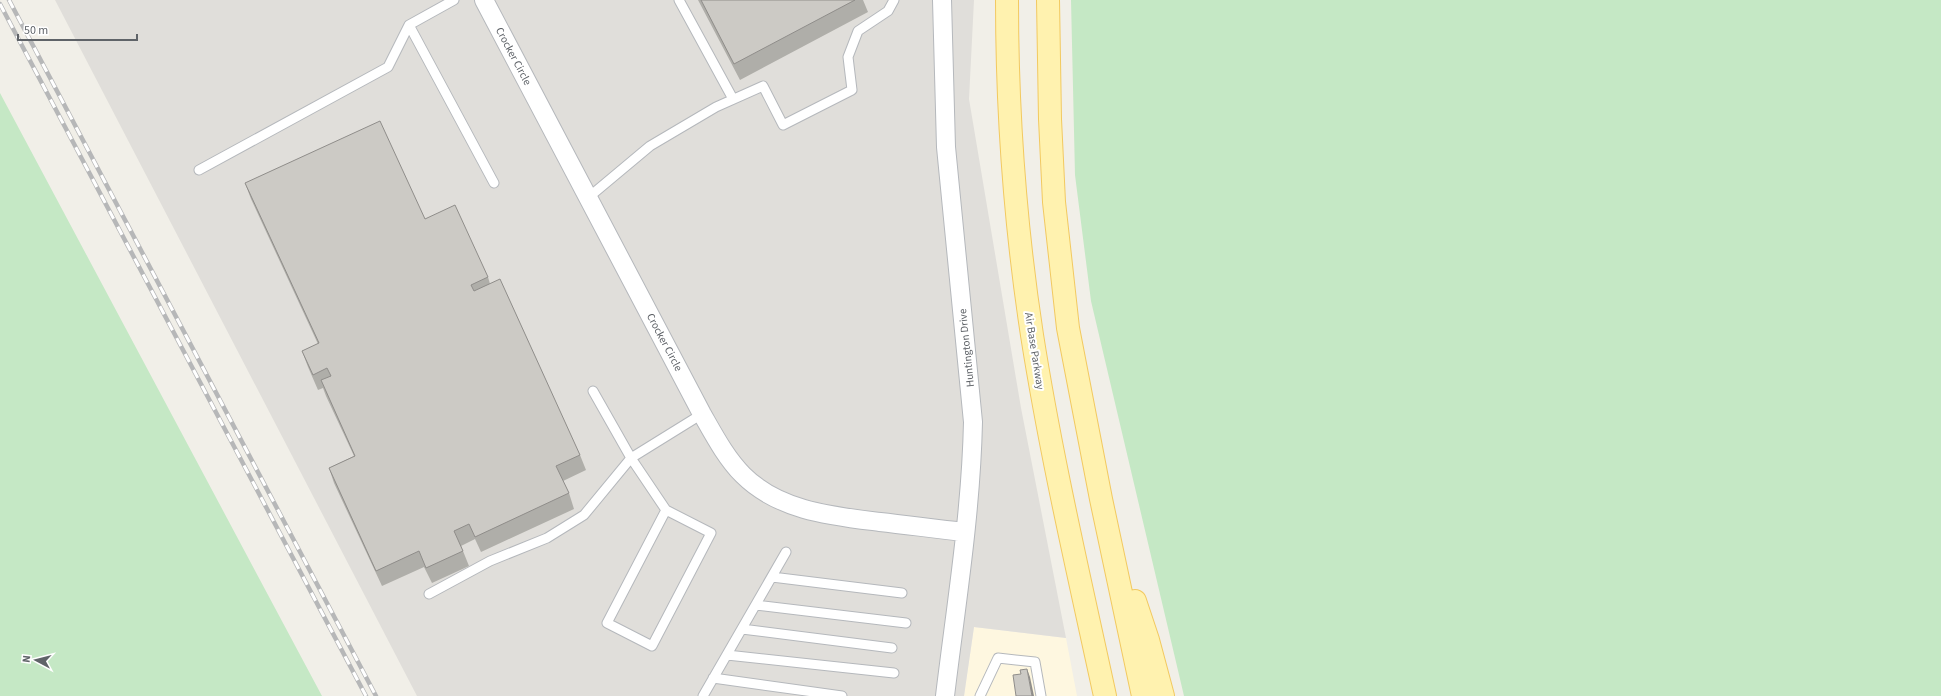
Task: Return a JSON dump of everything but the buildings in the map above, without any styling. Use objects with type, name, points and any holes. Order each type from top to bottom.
[{"type":"main road","name":"Air Base Parkway","points":[[1007,0],[1007,56],[1015,205],[1032,335],[1068,520],[1105,696]]},
{"type":"main road","points":[[1048,0],[1050,119],[1055,210],[1068,328],[1101,500],[1143,696]]},
{"type":"main road","points":[[1101,500],[1148,640],[1163,696]]},
{"type":"main road","points":[[1068,520],[1076,625],[1090,696]]},
{"type":"street","name":"Crocker Circle","points":[[484,0],[702,414],[723,450],[743,475],[768,494],[795,507],[828,516],[964,532]]},
{"type":"street","name":"Huntington Drive","points":[[942,0],[946,147],[973,422],[972,450],[964,532],[945,696]]},
{"type":"lane","points":[[199,170],[388,67],[409,25],[454,0]]},
{"type":"lane","points":[[678,0],[733,99]]},
{"type":"lane","points":[[589,197],[650,146],[716,107],[763,86],[783,125],[852,90],[848,57],[858,31],[888,11],[894,0]]},
{"type":"lane","points":[[409,25],[494,183]]},
{"type":"lane","points":[[593,391],[631,458],[666,510],[711,533],[652,646],[607,623],[666,510]]},
{"type":"lane","points":[[429,594],[490,561],[547,538],[584,515],[631,458],[702,414]]},
{"type":"lane","points":[[703,696],[786,552]]},
{"type":"lane","points":[[772,577],[902,593]]},
{"type":"lane","points":[[756,605],[906,623]]},
{"type":"lane","points":[[742,629],[892,648]]},
{"type":"lane","points":[[727,654],[894,673]]},
{"type":"lane","points":[[980,696],[998,658],[1035,662],[1041,696]]},
{"type":"lane","points":[[713,678],[842,696]]},
{"type":"shaded area","points":[[55,0],[974,0],[969,99],[1021,408],[1066,638],[974,627],[964,696],[417,696]]},
{"type":"shaded area","points":[[974,627],[1066,638],[1077,696],[964,696]]},
{"type":"green space","points":[[1071,0],[1941,0],[1941,696],[1184,696],[1091,301],[1075,175]]},
{"type":"green space","points":[[0,93],[322,696],[0,696]]},
{"type":"railway","points":[[9,0],[376,696]]},
{"type":"railway","points":[[0,4],[366,696]]}]
